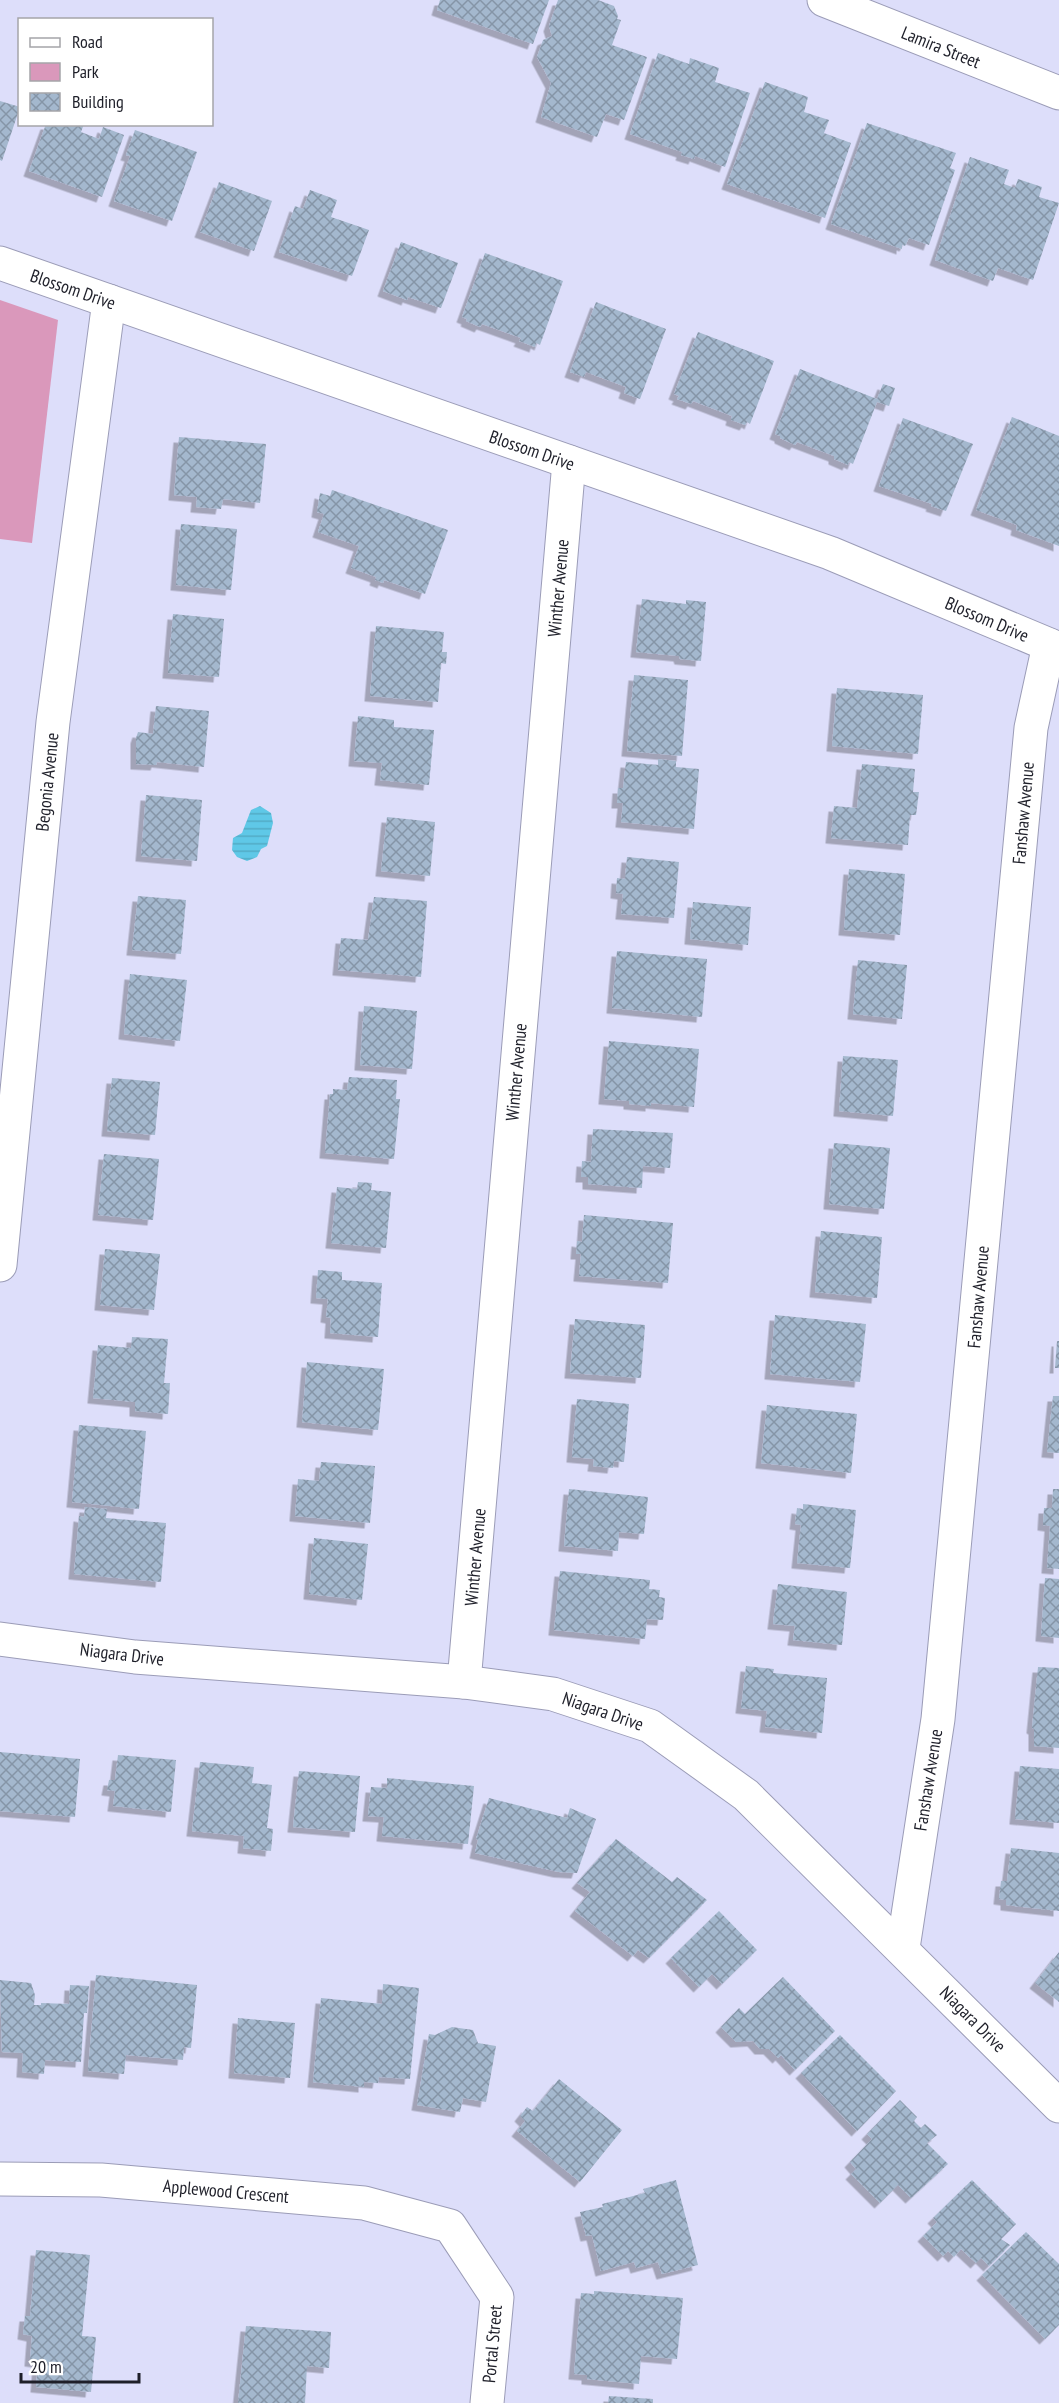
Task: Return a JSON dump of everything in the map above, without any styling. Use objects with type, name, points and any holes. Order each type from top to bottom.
[{"type":"street","name":"Lamira Street","points":[[824,0],[1059,93]]},
{"type":"street","name":"Blossom Drive","points":[[0,263],[830,553],[1054,647]]},
{"type":"street","name":"Begonia Avenue","points":[[0,1265],[53,722],[109,301]]},
{"type":"street","name":"Winther Avenue","points":[[464,1682],[569,462]]},
{"type":"street","name":"Fanshaw Avenue","points":[[903,1948],[938,1719],[1031,728],[1054,647]]},
{"type":"street","name":"Niagara Drive","points":[[0,1639],[135,1657],[464,1682],[553,1694],[650,1726],[746,1795],[903,1948],[1059,2106]]},
{"type":"street","name":"Applewood Crescent","points":[[0,2179],[100,2180],[364,2203],[450,2226]]},
{"type":"street","name":"Portal Street","points":[[450,2226],[497,2297],[487,2403]]},
{"type":"green space","points":[[0,300],[58,320],[32,543],[0,539]]},
{"type":"water","points":[[260,806],[271,813],[273,823],[267,846],[261,849],[257,857],[247,861],[237,857],[232,850],[233,838],[242,833],[251,810]]},
{"type":"building","points":[[440,0],[549,0],[533,44],[437,10]]},
{"type":"building","points":[[558,0],[598,0],[614,6],[617,19],[621,20],[612,45],[647,57],[624,120],[606,114],[597,137],[541,117],[551,83],[537,57],[543,40],[552,36],[549,26]]},
{"type":"building","points":[[658,53],[689,64],[690,58],[719,68],[715,82],[750,93],[725,167],[695,156],[694,159],[681,155],[682,152],[630,134]]},
{"type":"building","points":[[765,82],[808,97],[804,112],[829,120],[824,133],[851,143],[825,218],[727,184]]},
{"type":"building","points":[[0,101],[18,106],[18,113],[2,161],[0,160]]},
{"type":"building","points":[[867,123],[956,153],[950,168],[955,170],[929,245],[909,238],[905,246],[902,245],[902,249],[831,224]]},
{"type":"building","points":[[45,126],[83,126],[81,132],[99,139],[103,127],[124,135],[102,197],[29,171]]},
{"type":"building","points":[[135,130],[197,152],[172,221],[114,201],[130,156],[126,155]]},
{"type":"building","points":[[970,157],[1009,170],[1004,184],[1015,188],[1018,179],[1042,187],[1039,197],[1059,203],[1033,280],[998,268],[993,281],[935,260]]},
{"type":"building","points":[[219,182],[272,201],[254,251],[200,232]]},
{"type":"building","points":[[310,190],[337,200],[331,217],[369,230],[352,276],[279,252],[295,206],[303,209]]},
{"type":"building","points":[[401,242],[458,263],[441,308],[408,297],[407,300],[383,291]]},
{"type":"building","points":[[485,253],[563,281],[540,345],[536,343],[535,347],[519,341],[521,338],[482,324],[480,327],[462,317]]},
{"type":"building","points":[[596,302],[666,329],[640,399],[624,393],[626,387],[586,372],[584,377],[570,372]]},
{"type":"building","points":[[698,332],[774,361],[750,424],[747,422],[745,425],[731,420],[732,416],[693,401],[691,404],[677,399],[679,396],[674,394]]},
{"type":"building","points":[[800,369],[877,399],[883,384],[895,388],[889,406],[877,402],[853,464],[849,462],[848,465],[834,459],[834,456],[797,442],[795,445],[775,434]]},
{"type":"building","points":[[1012,417],[1059,436],[1059,546],[1016,530],[1017,525],[976,510]]},
{"type":"building","points":[[903,418],[973,444],[946,511],[879,486]]},
{"type":"building","points":[[179,437],[266,444],[260,503],[223,499],[221,509],[196,507],[197,497],[174,495]]},
{"type":"building","points":[[332,490],[448,530],[425,594],[384,580],[383,583],[375,580],[376,577],[351,568],[359,546],[318,532],[324,514],[317,512],[320,493],[330,496]]},
{"type":"building","points":[[181,524],[237,529],[231,590],[176,585]]},
{"type":"building","points":[[642,599],[686,604],[686,600],[706,602],[701,661],[680,659],[679,656],[636,652]]},
{"type":"building","points":[[173,614],[224,619],[219,677],[168,673]]},
{"type":"building","points":[[376,626],[444,632],[442,652],[447,652],[446,664],[441,663],[438,702],[370,696]]},
{"type":"building","points":[[634,675],[688,680],[682,756],[627,751]]},
{"type":"building","points":[[837,688],[923,695],[918,754],[832,746]]},
{"type":"building","points":[[156,706],[209,711],[204,767],[157,762],[156,765],[136,764],[138,732],[153,734]]},
{"type":"building","points":[[358,716],[394,720],[394,727],[434,730],[429,785],[380,780],[382,763],[354,761]]},
{"type":"building","points":[[658,759],[676,761],[676,767],[699,769],[694,829],[621,822],[623,803],[617,803],[618,788],[623,788],[626,762],[658,765]]},
{"type":"building","points":[[862,764],[915,769],[913,792],[919,792],[916,815],[910,815],[908,845],[831,838],[834,806],[857,808]]},
{"type":"building","points":[[146,795],[202,800],[197,861],[141,856]]},
{"type":"building","points":[[387,817],[435,822],[430,876],[381,871]]},
{"type":"building","points":[[627,857],[679,862],[674,918],[621,914],[623,894],[616,893],[617,878],[625,879]]},
{"type":"building","points":[[849,869],[905,874],[900,935],[844,930]]},
{"type":"building","points":[[138,896],[186,900],[181,954],[132,950]]},
{"type":"building","points":[[374,897],[427,901],[421,977],[338,970],[341,938],[368,940]]},
{"type":"building","points":[[693,902],[751,907],[748,945],[690,939]]},
{"type":"building","points":[[617,951],[707,959],[702,1017],[612,1008]]},
{"type":"building","points":[[858,960],[907,965],[902,1019],[853,1014]]},
{"type":"building","points":[[130,974],[187,980],[180,1041],[124,1034]]},
{"type":"building","points":[[364,1006],[417,1011],[412,1069],[360,1065]]},
{"type":"building","points":[[609,1041],[699,1049],[694,1107],[651,1103],[651,1106],[604,1099]]},
{"type":"building","points":[[843,1056],[898,1060],[893,1116],[839,1111]]},
{"type":"building","points":[[349,1077],[397,1080],[396,1099],[400,1099],[394,1159],[325,1153],[330,1094],[333,1094],[333,1089],[347,1090]]},
{"type":"building","points":[[112,1078],[160,1082],[155,1135],[107,1131]]},
{"type":"building","points":[[593,1129],[673,1133],[670,1168],[643,1166],[642,1188],[588,1184],[588,1177],[581,1177],[582,1161],[591,1162]]},
{"type":"building","points":[[834,1143],[890,1148],[884,1209],[829,1204]]},
{"type":"building","points":[[104,1154],[159,1159],[153,1220],[98,1215]]},
{"type":"building","points":[[358,1182],[372,1183],[371,1190],[391,1192],[386,1248],[331,1243],[337,1187],[357,1189]]},
{"type":"building","points":[[584,1215],[673,1223],[668,1283],[579,1276],[581,1254],[576,1254],[577,1241],[582,1242]]},
{"type":"building","points":[[821,1231],[882,1237],[877,1298],[815,1292]]},
{"type":"building","points":[[105,1249],[160,1254],[154,1310],[100,1305]]},
{"type":"building","points":[[318,1270],[342,1272],[342,1280],[382,1283],[378,1337],[330,1333],[331,1318],[326,1317],[328,1299],[316,1298]]},
{"type":"building","points":[[775,1315],[866,1324],[860,1382],[770,1374]]},
{"type":"building","points":[[575,1319],[645,1325],[641,1378],[570,1373]]},
{"type":"building","points":[[132,1337],[168,1339],[164,1383],[170,1383],[168,1414],[135,1411],[135,1402],[93,1398],[98,1345],[131,1348]]},
{"type":"building","points":[[1057,1341],[1059,1341],[1059,1368],[1055,1368]]},
{"type":"building","points":[[307,1362],[384,1369],[378,1430],[302,1422]]},
{"type":"building","points":[[1053,1396],[1059,1396],[1059,1453],[1047,1452]]},
{"type":"building","points":[[577,1399],[629,1404],[624,1462],[614,1461],[613,1468],[593,1466],[594,1459],[572,1457]]},
{"type":"building","points":[[767,1405],[857,1414],[851,1473],[761,1463]]},
{"type":"building","points":[[79,1425],[146,1431],[139,1509],[72,1502]]},
{"type":"building","points":[[321,1462],[375,1466],[370,1523],[295,1516],[298,1479],[319,1481]]},
{"type":"building","points":[[569,1489],[648,1497],[644,1534],[619,1532],[618,1551],[564,1546]]},
{"type":"building","points":[[1053,1489],[1059,1489],[1059,1569],[1047,1568],[1050,1526],[1043,1525],[1044,1508],[1052,1508]]},
{"type":"building","points":[[803,1504],[856,1510],[850,1568],[797,1563],[801,1525],[795,1524],[797,1508],[803,1509]]},
{"type":"building","points":[[85,1507],[107,1509],[106,1518],[166,1523],[161,1582],[74,1574],[79,1516],[84,1517]]},
{"type":"building","points":[[314,1538],[368,1544],[362,1600],[309,1594]]},
{"type":"building","points":[[560,1571],[650,1580],[649,1589],[660,1590],[659,1597],[665,1598],[663,1620],[647,1619],[645,1639],[554,1630]]},
{"type":"building","points":[[1045,1578],[1059,1579],[1059,1638],[1041,1636]]},
{"type":"building","points":[[778,1584],[847,1592],[842,1645],[793,1640],[795,1626],[773,1624]]},
{"type":"building","points":[[746,1666],[774,1669],[773,1673],[827,1678],[822,1733],[765,1727],[767,1711],[741,1708]]},
{"type":"building","points":[[1038,1667],[1059,1668],[1059,1748],[1034,1746],[1034,1729],[1032,1728]]},
{"type":"building","points":[[0,1752],[80,1759],[75,1817],[0,1811]]},
{"type":"building","points":[[118,1755],[176,1760],[171,1812],[113,1806],[115,1791],[107,1790],[109,1780],[115,1780]]},
{"type":"building","points":[[200,1762],[254,1767],[252,1783],[272,1785],[267,1828],[273,1829],[271,1851],[243,1848],[244,1836],[192,1831]]},
{"type":"building","points":[[1020,1766],[1059,1769],[1059,1823],[1015,1819]]},
{"type":"building","points":[[299,1771],[360,1776],[355,1832],[293,1827]]},
{"type":"building","points":[[387,1778],[474,1786],[468,1844],[382,1836],[384,1817],[368,1816],[371,1787],[387,1788]]},
{"type":"building","points":[[489,1798],[567,1818],[570,1808],[596,1819],[577,1873],[559,1872],[475,1853],[478,1840],[476,1839]]},
{"type":"building","points":[[616,1839],[672,1882],[677,1877],[707,1900],[649,1958],[638,1950],[633,1956],[575,1911],[590,1892],[577,1883]]},
{"type":"building","points":[[1011,1848],[1059,1853],[1059,1911],[1006,1905],[1006,1900],[999,1899],[1001,1881],[1007,1881]]},
{"type":"building","points":[[719,1911],[757,1950],[722,1984],[712,1974],[699,1987],[671,1958]]},
{"type":"building","points":[[1059,1952],[1059,2002],[1035,1983]]},
{"type":"building","points":[[96,1975],[197,1985],[191,2048],[184,2047],[183,2060],[126,2055],[124,2074],[88,2071]]},
{"type":"building","points":[[783,1977],[835,2031],[795,2070],[781,2055],[778,2058],[769,2049],[760,2049],[753,2041],[736,2042],[721,2027],[739,2008],[745,2014]]},
{"type":"building","points":[[0,1980],[31,1983],[35,1995],[34,2005],[69,2004],[70,1985],[89,1986],[87,2013],[84,2013],[81,2062],[45,2060],[44,2074],[22,2072],[23,2053],[2,2052]]},
{"type":"building","points":[[383,1984],[419,1988],[410,2079],[379,2077],[378,2083],[364,2082],[364,2087],[313,2082],[321,1998],[382,2004]]},
{"type":"building","points":[[238,2018],[295,2023],[290,2078],[234,2073]]},
{"type":"building","points":[[452,2027],[473,2030],[478,2043],[496,2046],[486,2102],[463,2098],[460,2112],[417,2105],[429,2034],[435,2035]]},
{"type":"building","points":[[840,2035],[896,2091],[857,2131],[801,2073]]},
{"type":"building","points":[[559,2079],[622,2130],[580,2182],[517,2131],[525,2121],[520,2116],[527,2107],[533,2111]]},
{"type":"building","points":[[900,2100],[917,2117],[914,2121],[921,2128],[925,2124],[937,2135],[927,2143],[948,2164],[911,2198],[898,2185],[880,2203],[851,2174],[856,2169],[850,2162],[872,2139],[867,2134]]},
{"type":"building","points":[[676,2180],[698,2265],[662,2274],[658,2262],[636,2268],[634,2262],[601,2271],[592,2235],[586,2236],[580,2212],[645,2193],[643,2189]]},
{"type":"building","points":[[972,2180],[1016,2224],[1001,2239],[1010,2245],[989,2266],[981,2258],[976,2263],[961,2249],[954,2257],[948,2251],[943,2256],[923,2236],[937,2222],[933,2218]]},
{"type":"building","points":[[1026,2232],[1059,2264],[1059,2325],[1045,2339],[982,2275]]},
{"type":"building","points":[[36,2250],[90,2255],[82,2336],[96,2337],[91,2392],[36,2387],[38,2362],[30,2361],[32,2336],[23,2334],[25,2316],[30,2316]]},
{"type":"building","points":[[594,2291],[683,2298],[677,2359],[641,2356],[639,2384],[587,2379],[587,2375],[574,2374],[581,2293],[594,2294]]},
{"type":"building","points":[[246,2326],[331,2332],[329,2368],[307,2366],[305,2403],[238,2403]]},
{"type":"building","points":[[609,2396],[653,2399],[653,2403],[608,2403]]}]
